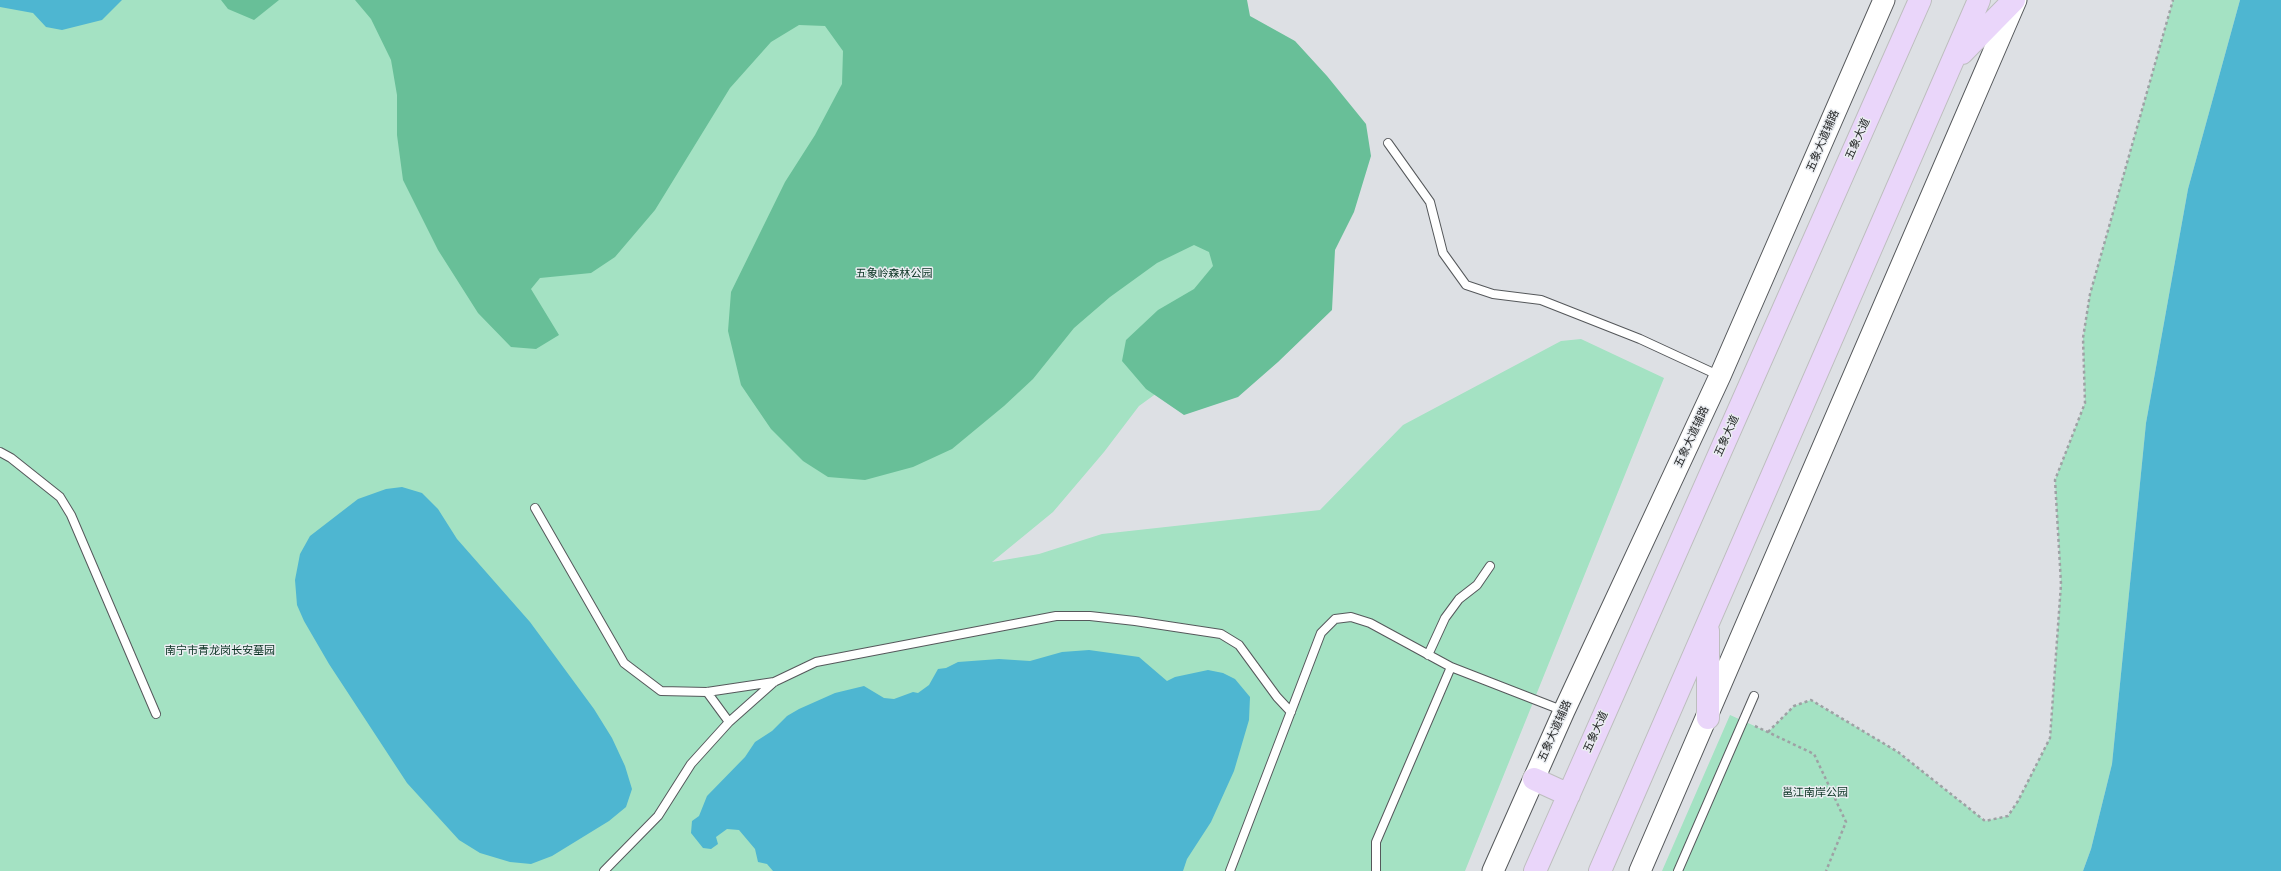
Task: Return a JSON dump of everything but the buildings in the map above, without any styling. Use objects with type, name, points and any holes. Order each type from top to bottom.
[{"type":"main road","name":"五象大道","points":[[1535,871],[1920,0]]},
{"type":"main road","points":[[1600,871],[1979,0]]},
{"type":"main road","points":[[1952,62],[2015,0]]},
{"type":"main road","points":[[1708,623],[1708,718]]},
{"type":"main road","points":[[1534,778],[1569,795]]},
{"type":"street","name":"五象大道辅路","points":[[1493,871],[1564,711],[1720,376],[1884,0]]},
{"type":"street","points":[[1640,871],[1708,718],[2015,0]]},
{"type":"lane","points":[[1388,143],[1430,202],[1443,253],[1466,285],[1493,294],[1542,300],[1640,339],[1720,376]]},
{"type":"lane","points":[[0,452],[12,458],[60,498],[67,509],[156,714]]},
{"type":"lane","points":[[535,508],[624,664],[661,691],[707,692],[774,682]]},
{"type":"lane","points":[[1428,654],[1445,618],[1459,599],[1476,584],[1490,566]]},
{"type":"lane","points":[[604,871],[658,816],[691,764],[729,722],[774,682],[816,662],[1056,616],[1090,616],[1135,620],[1221,634],[1239,646],[1277,697],[1291,712]]},
{"type":"lane","points":[[1230,871],[1321,633],[1335,620],[1351,617],[1370,623],[1451,667],[1564,711]]},
{"type":"lane","points":[[1376,871],[1376,842],[1451,667]]},
{"type":"lane","points":[[707,692],[729,722]]},
{"type":"lane","points":[[1678,871],[1754,696]]},
{"type":"path","points":[[1826,871],[1846,822],[1814,754],[1768,732],[1794,706],[1811,700],[1898,752],[1985,821],[2008,816],[2018,801],[2050,738],[2061,584],[2055,480],[2085,403],[2083,338],[2090,294],[2173,0]]},
{"type":"green space","points":[[0,0],[1190,0],[1279,115],[1197,364],[1139,406],[1104,452],[1053,512],[992,562],[1039,554],[1102,534],[1320,510],[1403,425],[1561,341],[1581,339],[1664,378],[1465,871],[0,871]]},
{"type":"green space","points":[[221,0],[279,0],[254,20],[228,9]]},
{"type":"green space","name":"五象岭森林公园","points":[[355,0],[1247,0],[1250,16],[1295,41],[1327,76],[1366,124],[1371,156],[1354,212],[1335,250],[1332,310],[1278,362],[1238,397],[1184,415],[1146,389],[1122,361],[1126,340],[1158,310],[1194,289],[1213,266],[1209,252],[1194,245],[1157,263],[1110,297],[1074,328],[1033,379],[1004,406],[952,449],[913,467],[865,480],[828,477],[803,461],[771,429],[741,385],[728,331],[731,292],[785,182],[815,135],[842,84],[843,51],[825,26],[799,25],[771,42],[730,88],[655,210],[615,257],[591,273],[540,278],[531,289],[559,335],[536,349],[511,347],[478,313],[438,250],[403,180],[397,135],[397,95],[391,60],[371,19]]},
{"type":"green space","name":"邕江南岸公园","points":[[2173,0],[2240,0],[2188,189],[2146,423],[2112,764],[2091,849],[2083,871],[1662,871],[1730,715],[1768,732],[1794,706],[1811,700],[1898,752],[1985,821],[2008,816],[2018,801],[2050,738],[2061,584],[2055,480],[2085,403],[2083,338],[2090,294]]},
{"type":"water","points":[[0,0],[122,0],[102,20],[62,30],[46,27],[33,13],[0,7]]},
{"type":"water","points":[[2240,0],[2281,0],[2281,871],[2083,871],[2091,849],[2112,764],[2146,423],[2188,189]]},
{"type":"water","points":[[402,487],[422,493],[438,509],[457,539],[530,622],[594,709],[612,738],[625,766],[632,789],[626,807],[609,821],[552,856],[531,864],[510,862],[480,853],[459,840],[407,783],[329,664],[304,621],[297,605],[295,580],[300,554],[310,536],[358,499],[386,489]]},
{"type":"water","points":[[1089,650],[1139,657],[1167,681],[1175,677],[1208,670],[1223,673],[1235,679],[1250,697],[1249,720],[1234,771],[1211,822],[1187,859],[1183,871],[773,871],[767,864],[758,862],[755,849],[739,830],[727,829],[716,837],[718,844],[711,849],[703,848],[691,833],[692,821],[699,816],[707,796],[745,757],[755,742],[772,731],[787,716],[799,709],[835,693],[864,686],[884,698],[894,699],[913,692],[918,693],[929,685],[938,669],[946,668],[958,662],[999,659],[1030,661],[1062,652]]},
{"type":"park label","name":"南宁市青龙岗长安墓园","points":[[220,651]]}]
